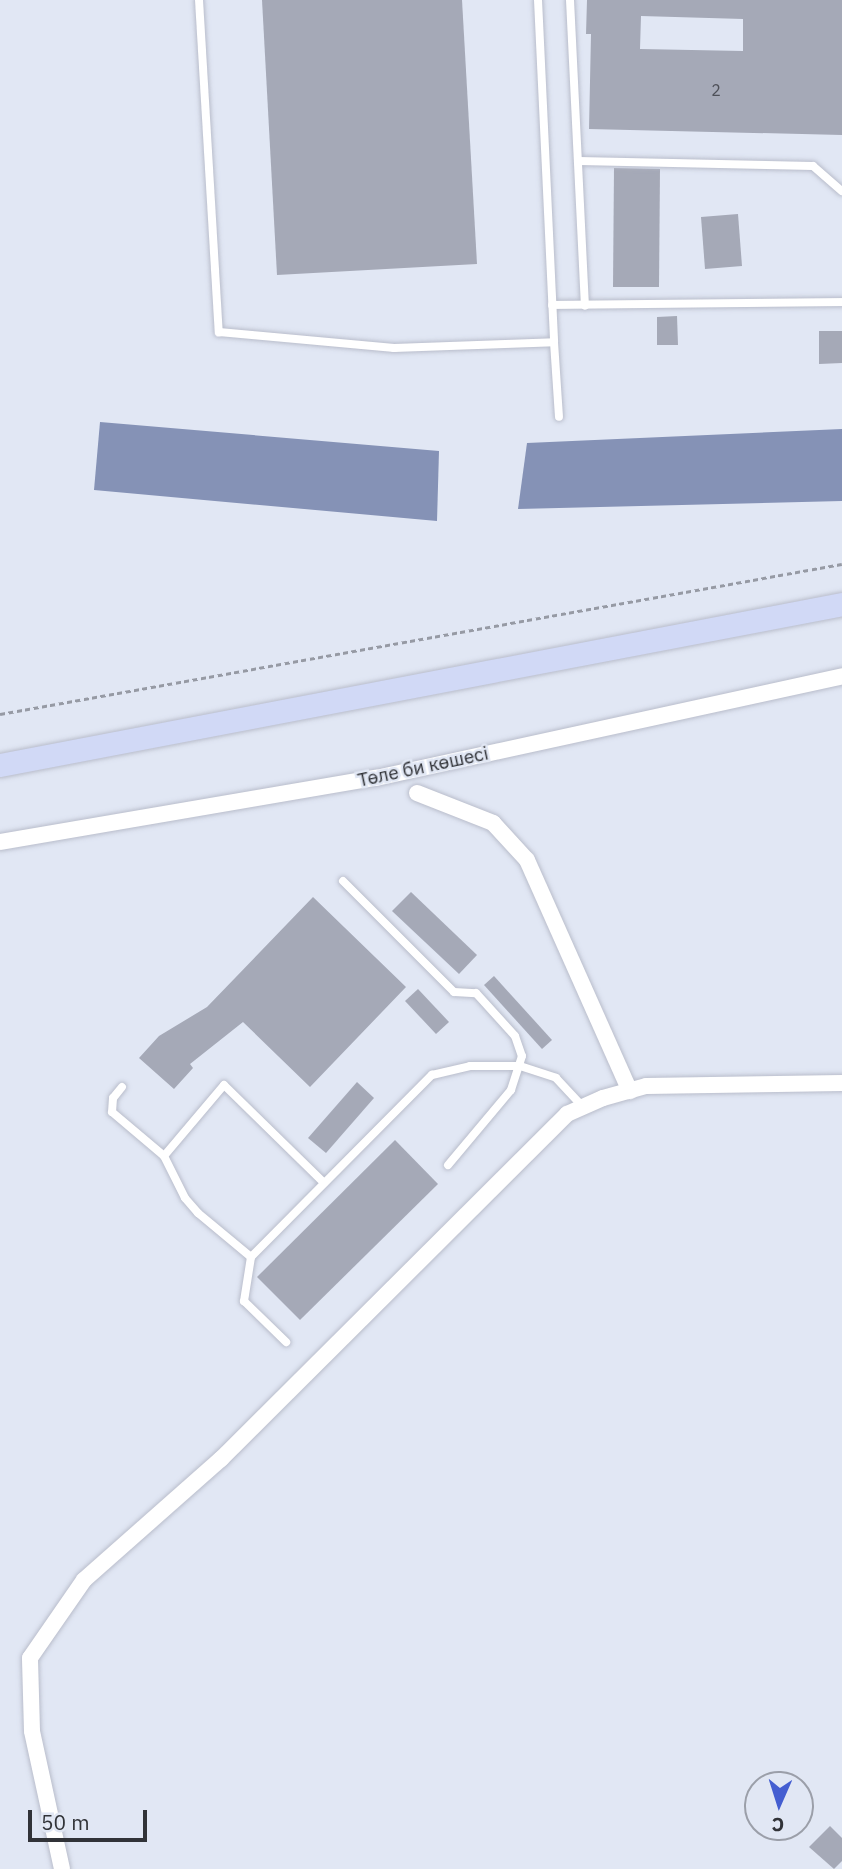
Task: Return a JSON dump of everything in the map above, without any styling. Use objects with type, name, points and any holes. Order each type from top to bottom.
[{"type":"main road","points":[[0,765],[842,604]]},
{"type":"street","name":"Төле би көшесі","points":[[0,842],[376,778],[842,676]]},
{"type":"street","points":[[417,793],[493,823],[527,860],[629,1091]]},
{"type":"street","points":[[62,1869],[32,1731],[30,1658],[84,1580],[221,1460],[568,1114],[646,1086],[842,1083]]},
{"type":"lane","points":[[199,0],[219,332],[394,348],[554,342]]},
{"type":"lane","points":[[538,0],[559,417]]},
{"type":"lane","points":[[570,0],[584,306]]},
{"type":"lane","points":[[579,161],[813,166],[842,191]]},
{"type":"lane","points":[[552,305],[842,302]]},
{"type":"lane","points":[[343,881],[454,992],[476,993],[508,1025],[522,1056],[511,1090],[448,1165]]},
{"type":"lane","points":[[286,1342],[244,1301],[251,1257],[432,1075],[470,1066],[520,1066],[556,1078],[583,1107]]},
{"type":"lane","points":[[164,1156],[224,1086],[324,1183]]},
{"type":"lane","points":[[122,1087],[113,1098],[112,1112],[164,1156],[185,1198],[251,1257]]},
{"type":"path","points":[[0,714],[842,564]]},
{"type":"water","points":[[100,422],[439,451],[437,521],[94,490]]},
{"type":"water","points":[[842,429],[842,501],[518,509],[527,443]]},
{"type":"building","points":[[262,0],[462,0],[477,264],[277,275]]},
{"type":"building","points":[[587,0],[842,0],[842,135],[589,129],[591,34],[586,34]],"holes":[[[641,16],[743,19],[743,51],[640,49]]]},
{"type":"building","points":[[614,168],[660,169],[659,287],[613,287]]},
{"type":"building","points":[[738,214],[742,266],[705,269],[701,217]]},
{"type":"building","points":[[677,316],[678,345],[657,345],[657,317]]},
{"type":"building","points":[[819,331],[842,331],[842,363],[819,364]]},
{"type":"building","points":[[411,892],[477,955],[459,974],[392,911]]},
{"type":"building","points":[[313,897],[406,987],[310,1087],[243,1022],[190,1064],[193,1068],[174,1089],[139,1058],[159,1036],[207,1007]]},
{"type":"building","points":[[494,976],[552,1040],[542,1049],[484,985]]},
{"type":"building","points":[[418,989],[449,1022],[436,1034],[405,1001]]},
{"type":"building","points":[[357,1082],[374,1098],[326,1153],[308,1138]]},
{"type":"building","points":[[395,1140],[438,1184],[300,1320],[257,1277]]},
{"type":"building","points":[[830,1826],[842,1838],[842,1861],[834,1869],[809,1847]]}]
